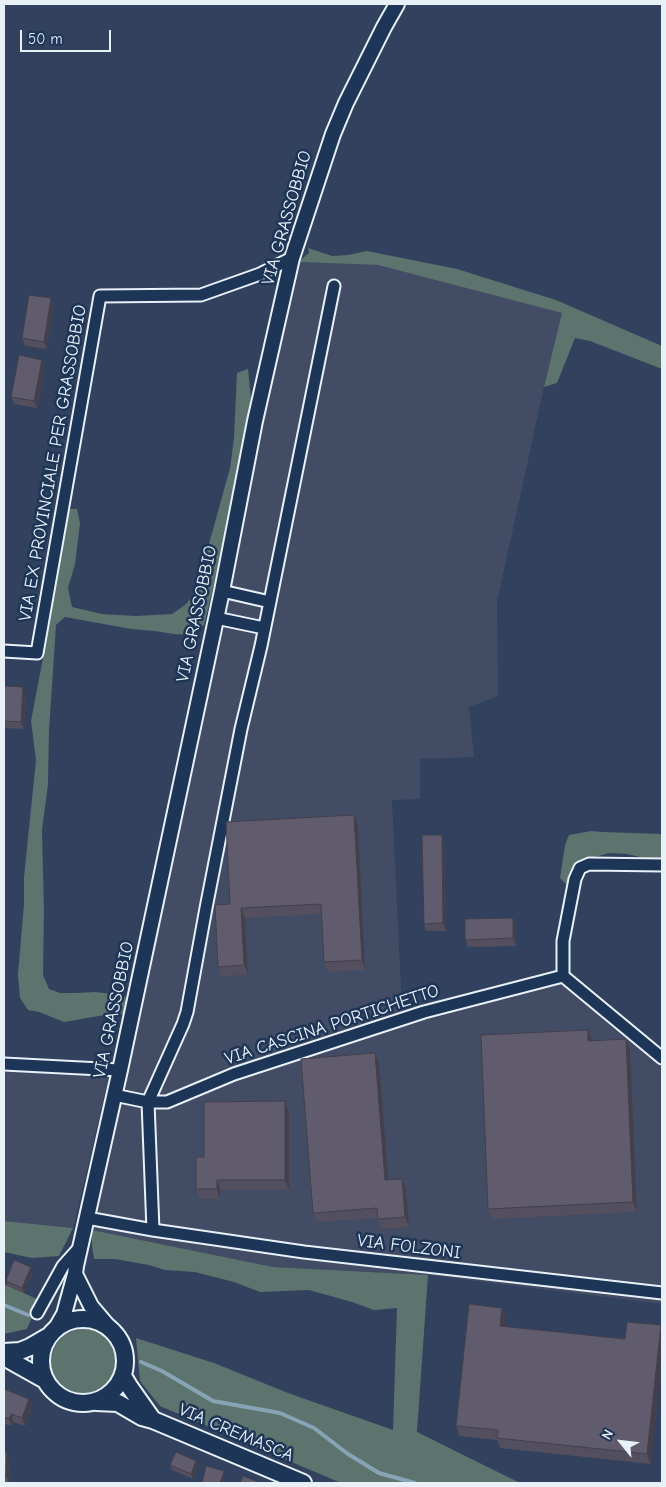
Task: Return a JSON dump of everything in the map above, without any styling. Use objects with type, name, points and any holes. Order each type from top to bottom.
[{"type":"main road","points":[[4,1352],[20,1351],[30,1347],[68,1321],[82,1318],[96,1320],[108,1326],[118,1337],[124,1350],[126,1364],[123,1376],[116,1388],[94,1402],[75,1402],[63,1398],[53,1390],[42,1373],[41,1357],[45,1342],[53,1332]]},
{"type":"main road","points":[[4,1357],[45,1380]]},
{"type":"main road","name":"VIA CREMASCA","points":[[123,1376],[153,1420]]},
{"type":"main road","name":"VIA CREMASCA","points":[[94,1402],[118,1403],[142,1417],[303,1483]]},
{"type":"street","name":"VIA GRASSOBBIO","points":[[53,1332],[64,1314],[75,1274],[222,591],[255,421],[292,258],[332,134],[397,4]]},
{"type":"street","name":"VIA EX PROVINCIALE PER GRASSOBBIO","points":[[4,651],[37,653],[100,296],[201,295],[260,274],[292,258]]},
{"type":"street","points":[[153,1230],[148,1102],[187,1012],[241,729],[270,602],[334,286]]},
{"type":"street","points":[[222,591],[270,602]]},
{"type":"street","points":[[216,618],[264,628]]},
{"type":"street","points":[[662,865],[589,864],[580,868],[575,879],[563,941],[563,976],[662,1058]]},
{"type":"street","name":"VIA CASCINA PORTICHETTO","points":[[114,1095],[148,1102],[167,1102],[234,1074],[424,1012],[563,976]]},
{"type":"street","points":[[4,1064],[120,1070]]},
{"type":"street","name":"VIA FOLZONI","points":[[87,1218],[153,1230],[304,1252],[662,1293]]},
{"type":"street","name":"VIA GRASSOBBIO","points":[[37,1313],[63,1266],[80,1247]]},
{"type":"street","points":[[75,1274],[91,1306],[108,1326]]},
{"type":"shaded area","points":[[298,262],[378,265],[563,313],[544,387],[497,602],[498,696],[469,707],[474,757],[420,759],[420,799],[392,800],[402,1009],[566,968],[662,1049],[662,1304],[428,1275],[273,1267],[92,1230],[218,624]]},
{"type":"shaded area","points":[[4,1059],[112,1063],[73,1228],[4,1221]]},
{"type":"green space","points":[[308,248],[332,256],[367,251],[457,269],[556,300],[662,346],[662,369],[590,341],[575,338],[557,383],[544,387],[562,313],[378,265],[298,262],[309,253]]},
{"type":"green space","points":[[248,369],[251,399],[220,560],[204,625],[190,635],[131,629],[65,617],[56,625],[49,731],[48,784],[42,830],[43,975],[49,989],[60,993],[95,992],[122,995],[127,998],[124,1015],[116,1013],[64,1022],[39,1012],[28,1010],[20,998],[18,974],[24,904],[24,877],[36,760],[31,721],[67,509],[77,509],[80,523],[75,564],[68,588],[72,607],[102,614],[136,616],[172,614],[185,605],[192,597],[199,580],[230,468],[234,438],[237,373]]},
{"type":"green space","points":[[591,831],[662,834],[662,860],[609,853],[581,861],[568,886],[560,878],[565,845],[569,835]]},
{"type":"green space","points":[[4,1221],[73,1228],[59,1256],[32,1258],[4,1252]]},
{"type":"green space","points":[[92,1230],[273,1267],[428,1275],[417,1432],[520,1483],[341,1483],[160,1406],[140,1381],[136,1338],[214,1363],[288,1393],[393,1430],[397,1308],[374,1310],[309,1290],[260,1292],[234,1282],[195,1272],[165,1270],[115,1259],[94,1259]]},
{"type":"green space","points":[[4,1284],[39,1300],[27,1329],[4,1334]]},
{"type":"green space","points":[[84,1329],[97,1332],[107,1339],[114,1349],[117,1362],[114,1375],[107,1385],[97,1392],[84,1395],[71,1392],[61,1385],[54,1375],[51,1362],[54,1349],[61,1339],[71,1332]]},
{"type":"building","points":[[29,295],[51,298],[44,342],[22,338]]},
{"type":"building","points":[[19,355],[42,360],[34,401],[11,397]]},
{"type":"building","points":[[4,686],[23,687],[21,722],[4,721]]},
{"type":"building","points":[[354,815],[362,960],[324,962],[321,904],[241,908],[244,965],[218,967],[215,905],[230,904],[226,822]]},
{"type":"building","points":[[422,835],[442,835],[443,923],[424,924]]},
{"type":"building","points":[[513,918],[513,938],[465,940],[465,919]]},
{"type":"building","points":[[588,1030],[588,1041],[626,1039],[633,1202],[488,1209],[481,1035]]},
{"type":"building","points":[[375,1053],[385,1180],[402,1179],[405,1217],[378,1219],[377,1208],[313,1213],[301,1059]]},
{"type":"building","points":[[285,1101],[285,1180],[217,1180],[217,1189],[196,1189],[196,1157],[204,1157],[204,1102]]},
{"type":"building","points":[[14,1260],[31,1267],[22,1288],[6,1281]]},
{"type":"building","points":[[469,1304],[502,1308],[500,1326],[625,1339],[627,1322],[661,1325],[647,1454],[497,1438],[498,1430],[456,1426]]},
{"type":"building","points":[[4,1389],[29,1399],[22,1418],[11,1414],[9,1419],[4,1417]]},
{"type":"building","points":[[4,1452],[7,1452],[6,1475],[4,1475]]},
{"type":"building","points":[[176,1452],[196,1461],[191,1474],[170,1465]]},
{"type":"building","points":[[206,1466],[224,1471],[220,1483],[202,1483]]},
{"type":"building","points":[[243,1476],[261,1483],[240,1483]]},
{"type":"waterway","points":[[4,1305],[28,1315]]},
{"type":"waterway","points":[[141,1362],[162,1371],[213,1401],[280,1413],[314,1428],[348,1454],[379,1473],[415,1483]]}]
